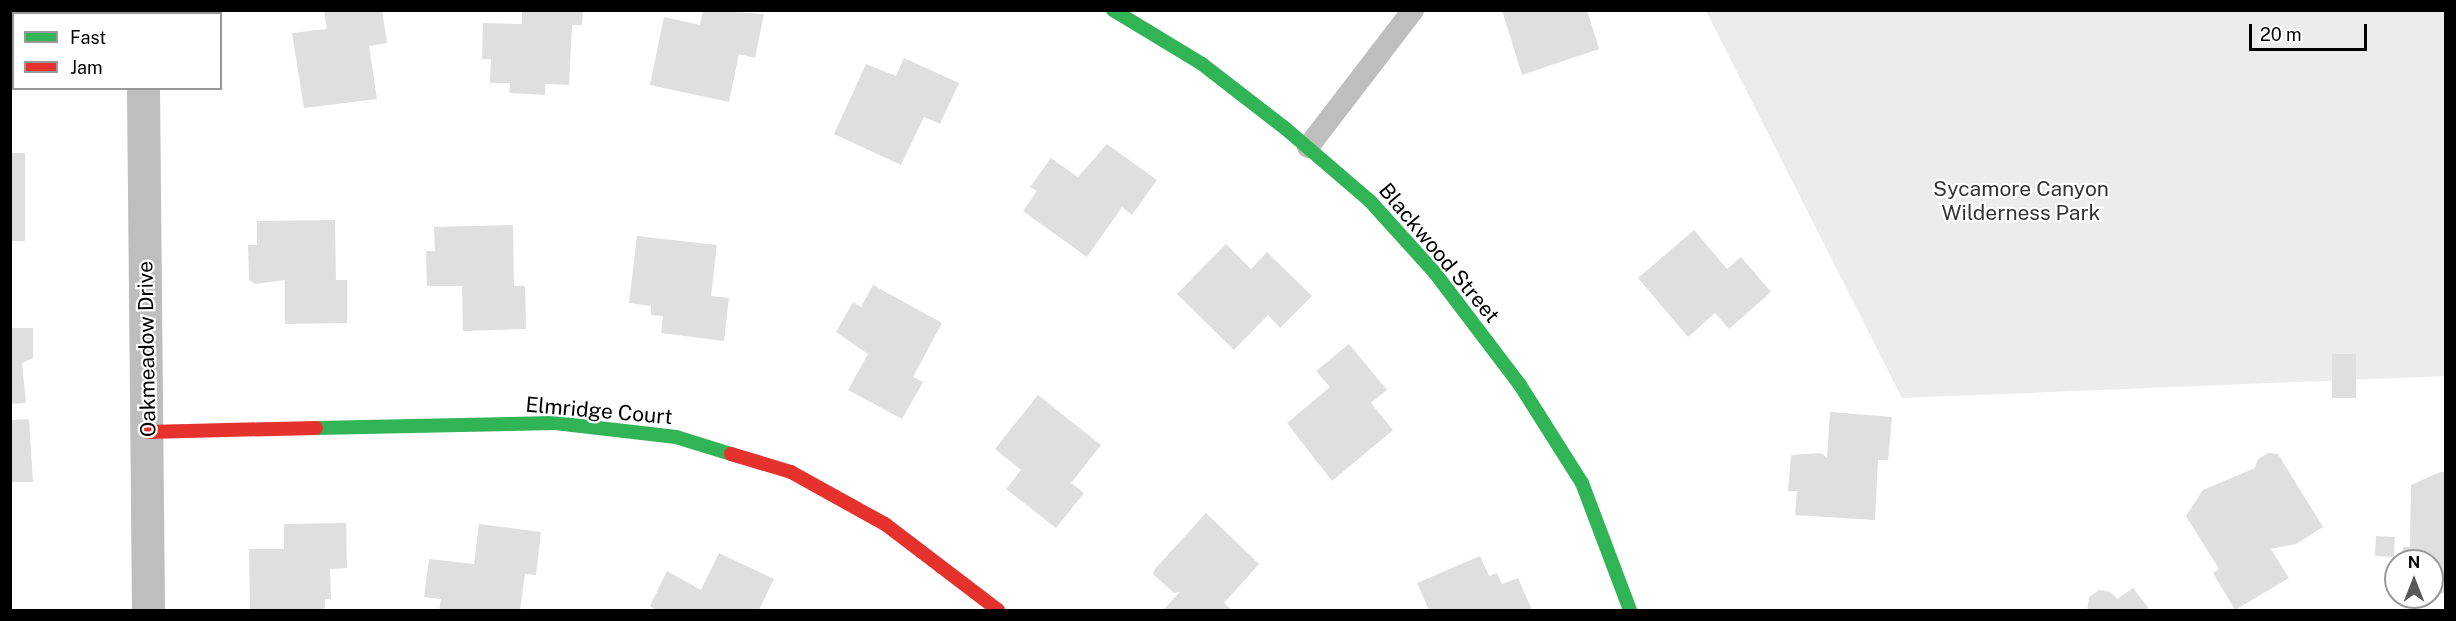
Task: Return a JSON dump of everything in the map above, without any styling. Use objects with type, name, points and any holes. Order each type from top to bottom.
[{"type":"street","name":"Blackwood Street","points":[[1113,10],[1202,64],[1308,147],[1370,201],[1435,273],[1520,385],[1582,483],[1630,610]]},
{"type":"street","name":"Oakmeadow Drive","points":[[143,90],[148,610]]},
{"type":"street","name":"Elmridge Court","points":[[148,432],[555,423],[676,437],[791,472],[885,524],[998,610]]},
{"type":"lane","points":[[1308,147],[1413,10]]},
{"type":"green space","name":"Sycamore Canyon Wilderness Park","points":[[1706,11],[2445,11],[2445,376],[1902,398]]},
{"type":"building","points":[[324,10],[382,10],[387,43],[369,46],[377,99],[304,108],[292,33],[327,29]]},
{"type":"building","points":[[522,10],[583,10],[582,25],[572,25],[569,85],[545,84],[545,95],[509,93],[510,83],[490,83],[491,59],[482,59],[483,23],[522,24]]},
{"type":"building","points":[[703,10],[764,14],[755,58],[739,54],[729,102],[650,85],[664,17],[700,25]]},
{"type":"building","points":[[1502,10],[1587,10],[1599,49],[1522,75]]},
{"type":"building","points":[[904,58],[959,83],[940,124],[924,117],[901,165],[834,134],[866,64],[896,76]]},
{"type":"building","points":[[1107,144],[1157,180],[1132,215],[1122,207],[1087,257],[1023,211],[1037,191],[1030,187],[1051,158],[1078,177]]},
{"type":"building","points":[[10,153],[25,153],[25,241],[10,241]]},
{"type":"building","points":[[335,220],[336,280],[347,280],[347,323],[285,324],[285,280],[255,284],[249,280],[248,245],[257,245],[257,221]]},
{"type":"building","points":[[513,225],[514,286],[525,286],[526,329],[463,331],[462,286],[427,286],[426,251],[435,251],[434,227]]},
{"type":"building","points":[[1694,230],[1727,269],[1741,257],[1771,292],[1729,329],[1715,313],[1688,337],[1638,278]]},
{"type":"building","points":[[637,236],[717,245],[711,296],[729,298],[724,341],[661,333],[663,316],[651,315],[651,306],[629,303]]},
{"type":"building","points":[[1226,244],[1251,269],[1267,252],[1312,296],[1280,328],[1268,315],[1234,350],[1177,294]]},
{"type":"building","points":[[873,285],[942,323],[913,377],[923,382],[902,419],[848,390],[868,354],[836,332],[853,302],[861,307]]},
{"type":"building","points":[[10,328],[33,328],[33,358],[22,363],[26,403],[10,404]]},
{"type":"building","points":[[1349,344],[1387,390],[1371,403],[1393,430],[1332,481],[1287,423],[1330,387],[1316,371]]},
{"type":"building","points":[[2332,354],[2356,354],[2356,398],[2332,398]]},
{"type":"building","points":[[1038,395],[1101,445],[1071,483],[1084,493],[1056,528],[1006,489],[1021,470],[995,449]]},
{"type":"building","points":[[1830,412],[1892,417],[1888,460],[1878,460],[1875,520],[1795,515],[1797,491],[1788,491],[1791,455],[1821,453],[1827,458]]},
{"type":"building","points":[[29,419],[33,482],[10,482],[10,420]]},
{"type":"building","points":[[2268,453],[2278,454],[2323,527],[2296,544],[2271,549],[2289,578],[2235,610],[2213,573],[2219,569],[2186,516],[2203,490],[2255,468],[2258,459]]},
{"type":"building","points":[[2440,472],[2446,472],[2446,593],[2444,593],[2444,549],[2403,549],[2403,547],[2410,547],[2411,485]]},
{"type":"building","points":[[1206,513],[1259,564],[1224,603],[1232,610],[1163,610],[1180,592],[1174,593],[1153,574],[1155,569]]},
{"type":"building","points":[[346,523],[347,568],[330,569],[331,599],[325,599],[325,610],[250,610],[249,549],[284,549],[284,524]]},
{"type":"building","points":[[479,524],[541,532],[536,575],[525,574],[520,610],[439,610],[441,599],[424,597],[429,559],[474,564]]},
{"type":"building","points":[[2376,536],[2395,537],[2394,549],[2384,549],[2384,556],[2375,556]]},
{"type":"building","points":[[719,553],[774,579],[759,610],[656,610],[650,606],[667,571],[701,590]]},
{"type":"building","points":[[1480,556],[1489,576],[1497,573],[1502,584],[1518,578],[1532,610],[1429,610],[1417,583]]},
{"type":"building","points":[[2133,588],[2150,610],[2087,610],[2089,597],[2099,590],[2111,592],[2117,599]]},
{"type":"traffic: fast","points":[[1113,10],[1202,64],[1286,129],[1370,201],[1435,273],[1520,385],[1582,483],[1630,610]]},
{"type":"traffic: fast","points":[[316,428],[555,423],[676,437],[731,454]]},
{"type":"traffic: jam","points":[[148,432],[316,428]]},
{"type":"traffic: jam","points":[[731,454],[791,472],[885,524],[998,610]]}]
